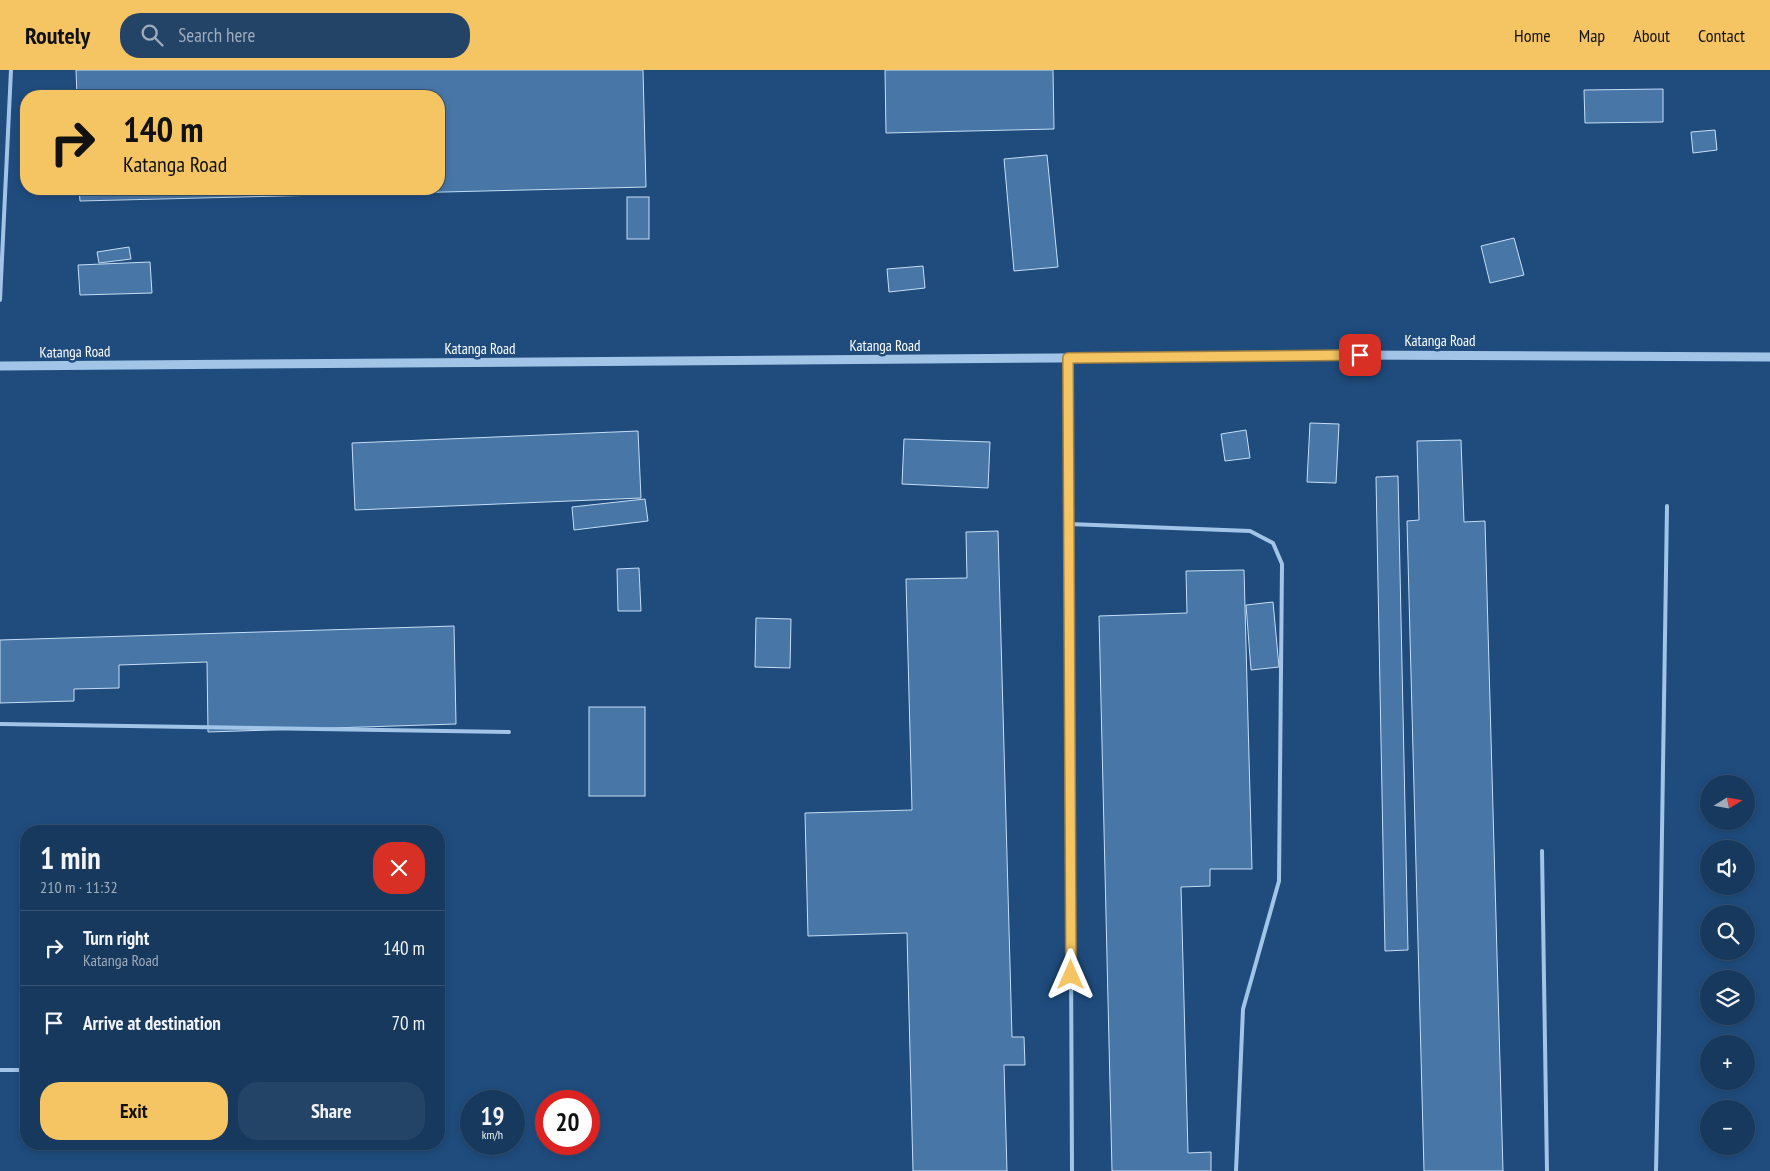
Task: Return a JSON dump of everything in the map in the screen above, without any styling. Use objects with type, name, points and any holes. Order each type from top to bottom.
[{"type":"street","name":"Katanga Road","points":[[0,366],[1340,355],[1770,357]]},
{"type":"lane","points":[[0,300],[11,70]]},
{"type":"lane","points":[[1068,358],[1072,1171]]},
{"type":"lane","points":[[1656,1171],[1660,1030],[1667,506]]},
{"type":"lane","points":[[1069,524],[1250,531],[1273,543],[1282,564],[1279,881],[1243,1009],[1236,1171]]},
{"type":"lane","points":[[0,724],[509,732]]},
{"type":"lane","points":[[1542,851],[1548,1171]]},
{"type":"lane","points":[[0,1070],[20,1070]]},
{"type":"building","points":[[76,70],[643,70],[646,187],[445,192],[445,90],[77,90]]},
{"type":"building","points":[[885,70],[1053,70],[1054,129],[886,133]]},
{"type":"building","points":[[1663,89],[1663,122],[1585,123],[1584,90]]},
{"type":"building","points":[[1715,130],[1717,150],[1693,153],[1691,132]]},
{"type":"building","points":[[1047,155],[1058,267],[1014,271],[1004,159]]},
{"type":"building","points":[[80,195],[323,195],[80,201]]},
{"type":"building","points":[[627,197],[649,197],[649,239],[627,239]]},
{"type":"building","points":[[1514,238],[1524,275],[1490,283],[1481,246]]},
{"type":"building","points":[[129,247],[131,259],[99,263],[97,252]]},
{"type":"building","points":[[150,262],[152,293],[80,295],[78,265]]},
{"type":"building","points":[[923,266],[925,288],[889,292],[887,269]]},
{"type":"building","points":[[1310,423],[1339,424],[1336,483],[1307,482]]},
{"type":"building","points":[[1246,430],[1250,458],[1225,461],[1221,434]]},
{"type":"building","points":[[638,431],[641,498],[355,510],[352,443]]},
{"type":"building","points":[[904,439],[990,442],[988,488],[902,484]]},
{"type":"building","points":[[1461,440],[1464,522],[1485,521],[1503,1171],[1424,1171],[1407,521],[1419,520],[1417,441]]},
{"type":"building","points":[[1398,476],[1408,950],[1385,951],[1376,477]]},
{"type":"building","points":[[645,499],[648,521],[574,530],[572,507]]},
{"type":"building","points":[[998,531],[1012,1037],[1024,1037],[1025,1065],[1004,1065],[1007,1171],[913,1171],[907,933],[808,936],[805,813],[912,810],[906,579],[967,578],[966,532]]},
{"type":"building","points":[[639,568],[641,611],[618,611],[617,569]]},
{"type":"building","points":[[1244,570],[1252,869],[1210,869],[1210,886],[1181,887],[1188,1153],[1211,1152],[1211,1171],[1112,1171],[1099,616],[1187,613],[1186,571]]},
{"type":"building","points":[[1273,602],[1279,667],[1251,670],[1246,605]]},
{"type":"building","points":[[756,618],[791,619],[790,668],[755,667]]},
{"type":"building","points":[[454,626],[456,724],[208,732],[207,662],[119,665],[119,688],[74,689],[74,701],[0,703],[0,640]]},
{"type":"building","points":[[589,707],[645,707],[645,796],[589,796]]},
{"type":"route","points":[[1071,975],[1068,358],[1360,355]]}]
